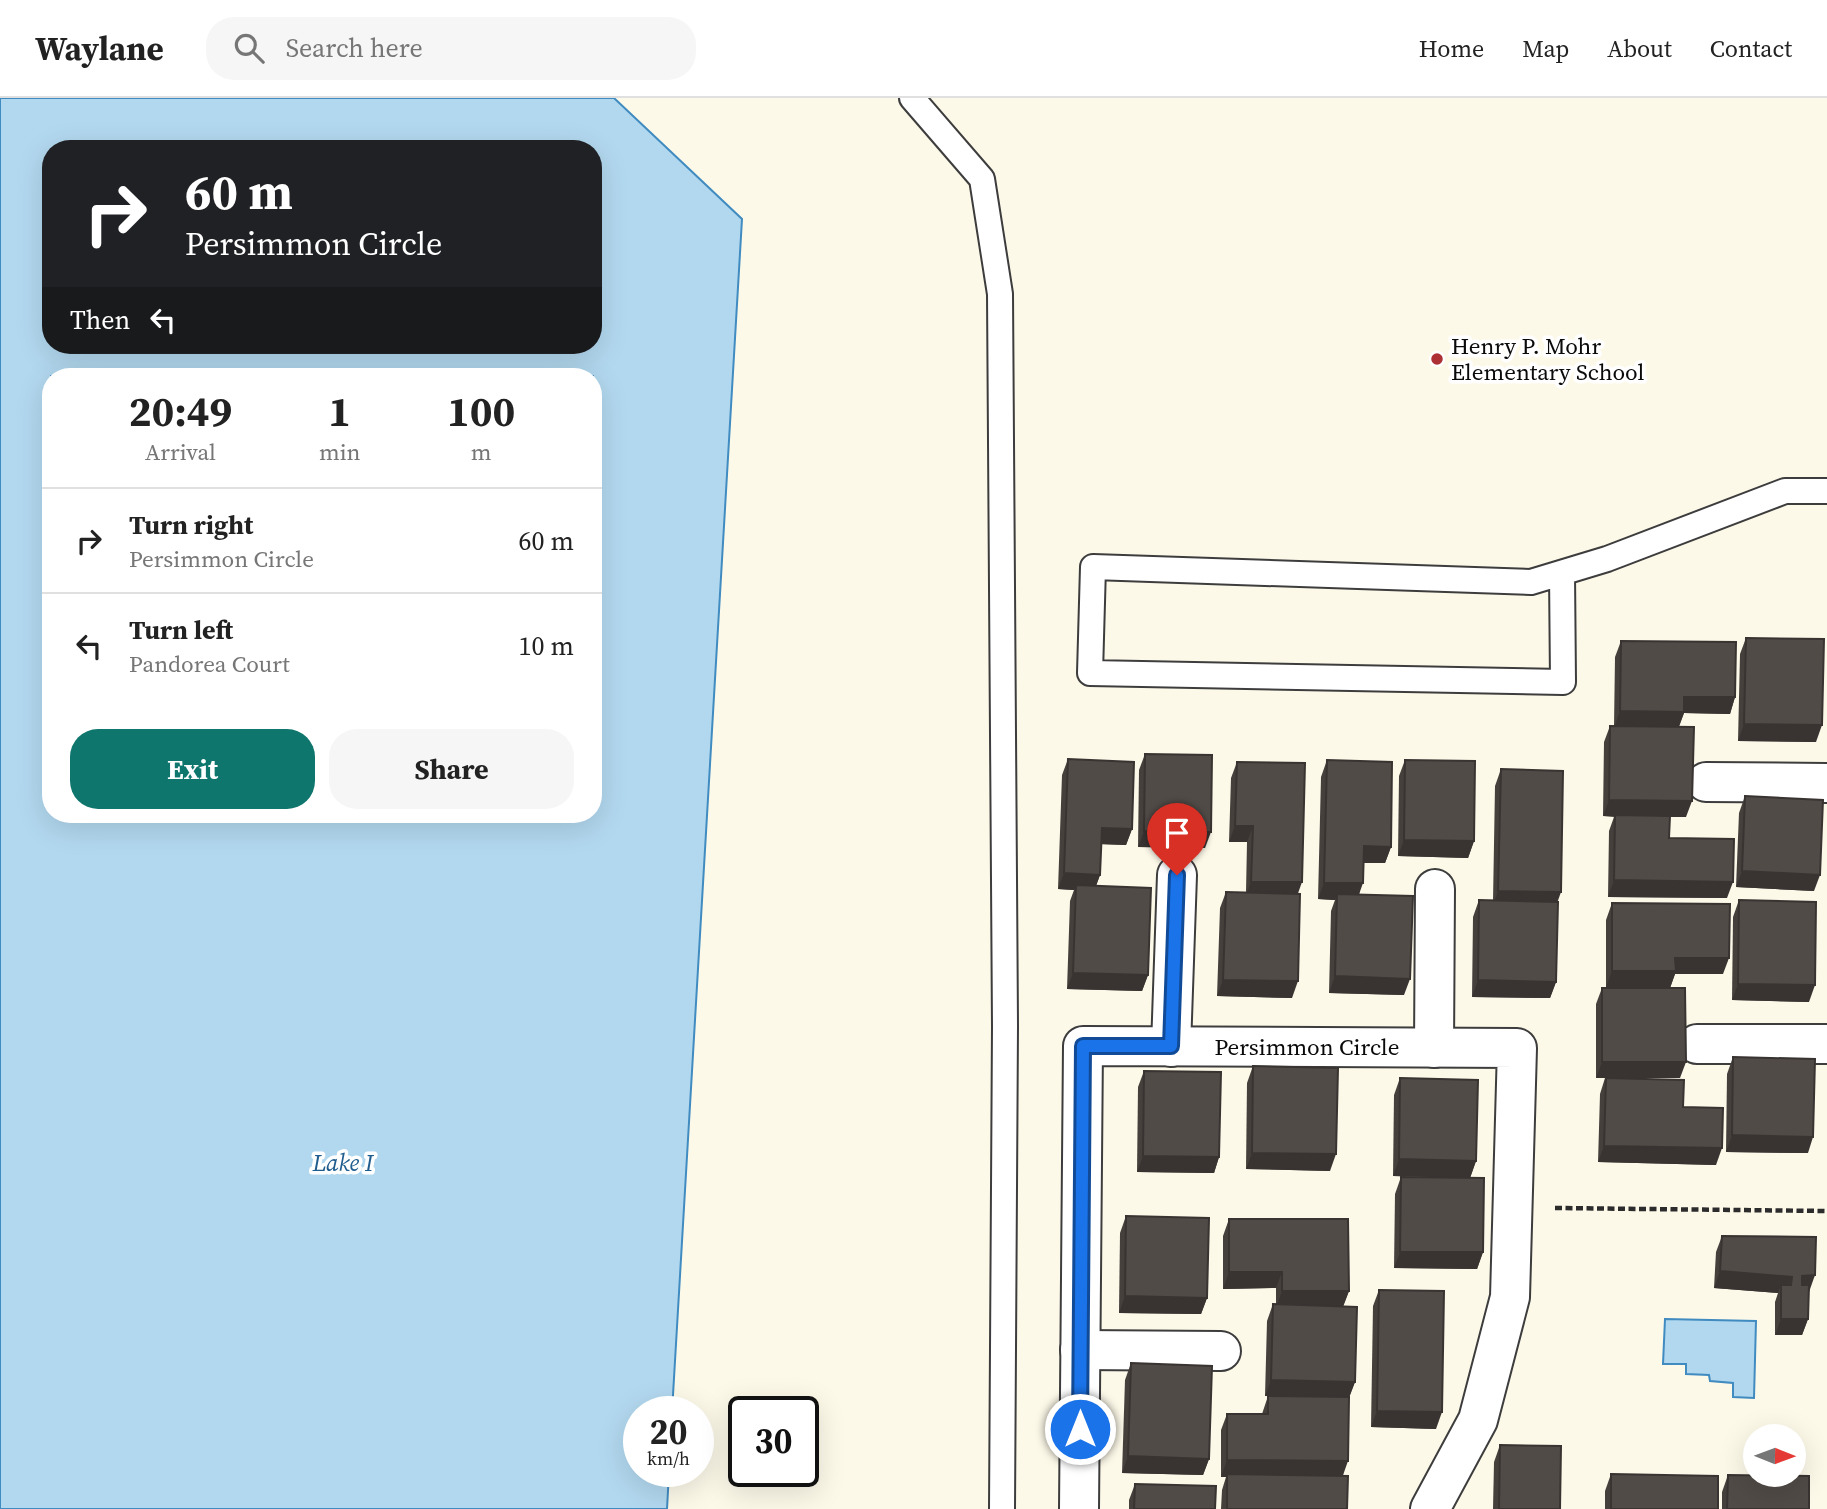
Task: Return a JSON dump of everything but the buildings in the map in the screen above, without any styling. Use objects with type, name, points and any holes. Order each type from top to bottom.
[{"type":"street","points":[[1706,782],[1827,783]]},
{"type":"street","points":[[1171,1046],[1177,875]]},
{"type":"street","points":[[1434,1048],[1435,889]]},
{"type":"street","points":[[1698,1044],[1827,1044]]},
{"type":"street","name":"Persimmon Circle","points":[[1079,1509],[1083,1046],[1517,1048],[1510,1297],[1478,1420],[1430,1509]]},
{"type":"street","points":[[1080,1350],[1221,1351]]},
{"type":"lane","points":[[912,98],[982,178],[1000,293],[1005,1012],[1002,1509]]},
{"type":"lane","points":[[1562,573],[1563,682],[1090,673],[1093,568],[1531,582],[1608,559],[1784,491],[1827,491]]},
{"type":"path","points":[[1513,1207],[1827,1211]]},
{"type":"water","name":"Lake I","points":[[0,98],[614,98],[742,219],[673,1396],[623,1396],[623,1487],[668,1487],[667,1509],[0,1509]]},
{"type":"water","points":[[1665,1319],[1756,1321],[1754,1398],[1733,1397],[1733,1383],[1710,1381],[1709,1375],[1686,1374],[1686,1364],[1663,1364]]},
{"type":"place","name":"Henry P. Mohr Elementary School","points":[[1437,359]]},
{"type":"route","points":[[1080,1429],[1083,1046],[1171,1046],[1177,875]]}]
